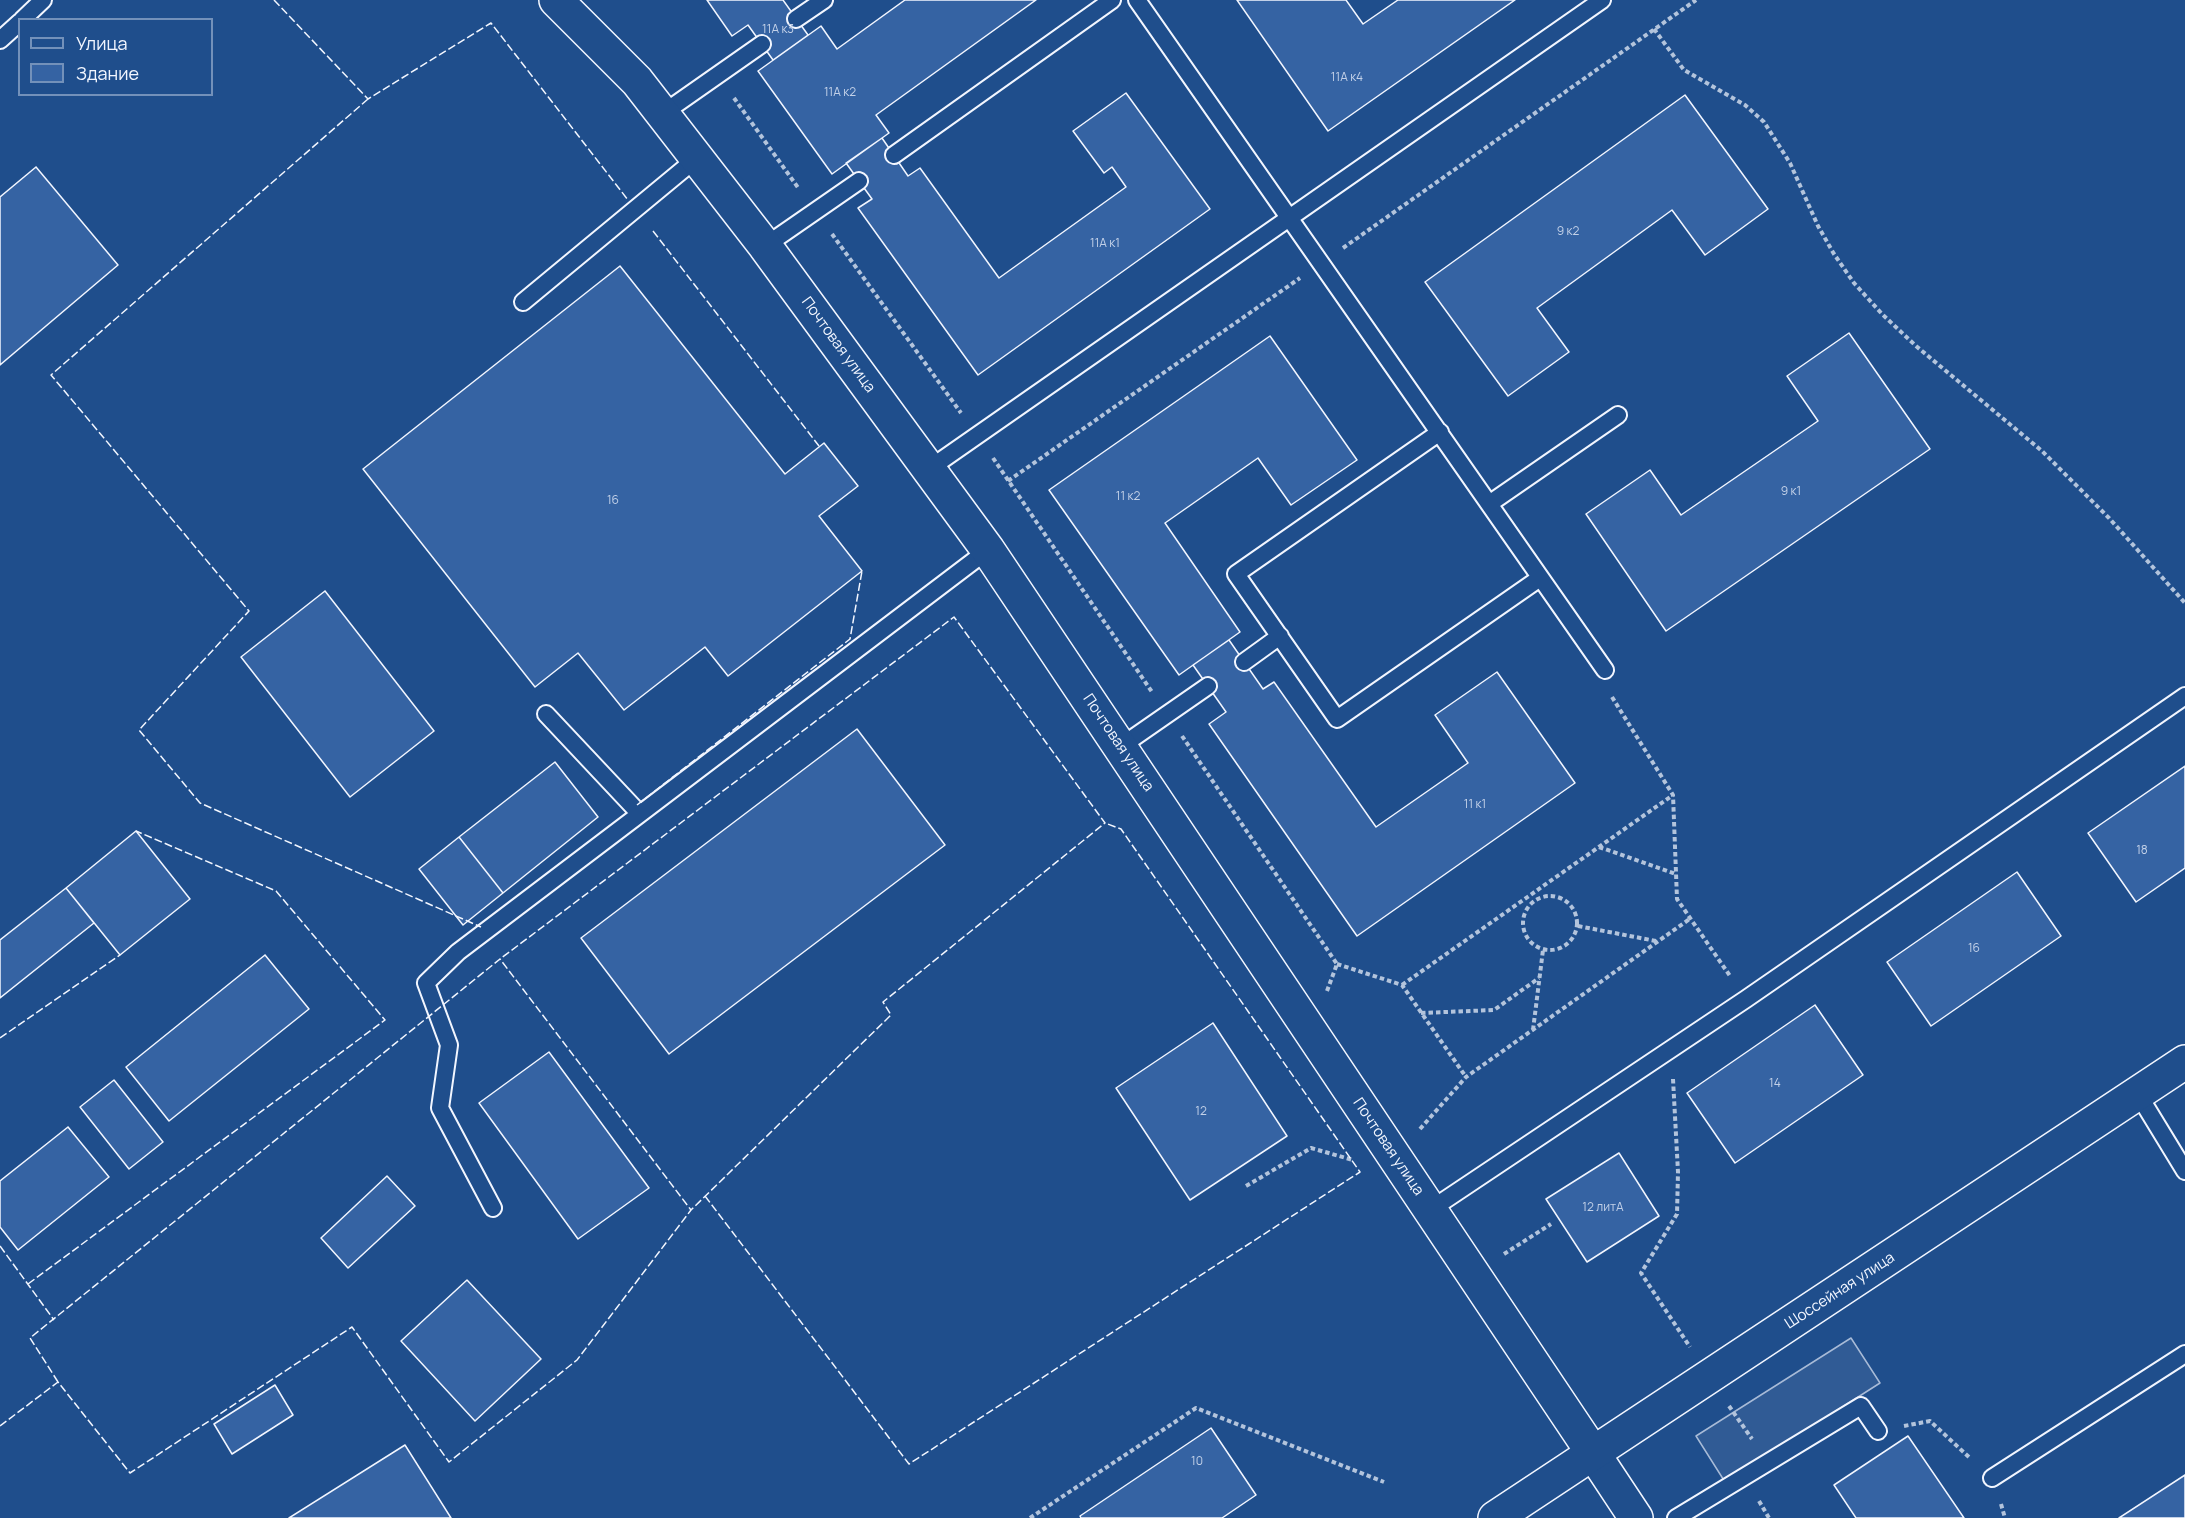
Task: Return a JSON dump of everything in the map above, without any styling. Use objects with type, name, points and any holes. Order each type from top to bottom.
[{"type":"street","name":"Почтовая улица","points":[[556,0],[637,81],[765,246],[988,550],[1120,747],[1399,1138],[1430,1210],[1636,1518]]},
{"type":"street","name":"Шоссейная улица","points":[[1495,1518],[2185,1062]]},
{"type":"lane","points":[[24,18],[42,0]]},
{"type":"lane","points":[[796,20],[824,0]]},
{"type":"lane","points":[[894,155],[1112,0]]},
{"type":"lane","points":[[1137,0],[1605,670]]},
{"type":"lane","points":[[929,469],[1602,0]]},
{"type":"lane","points":[[0,40],[18,24]]},
{"type":"lane","points":[[662,114],[762,44]]},
{"type":"lane","points":[[523,302],[697,158]]},
{"type":"lane","points":[[765,246],[859,181]]},
{"type":"lane","points":[[1489,504],[1618,415]]},
{"type":"lane","points":[[1440,432],[1236,574],[1337,719],[1540,578]]},
{"type":"lane","points":[[493,1208],[440,1108],[449,1045],[426,983],[458,952],[988,550]]},
{"type":"lane","points":[[1244,662],[1280,636]]},
{"type":"lane","points":[[1120,747],[1208,686]]},
{"type":"lane","points":[[1430,1210],[1746,999],[2185,696]]},
{"type":"lane","points":[[546,714],[639,814]]},
{"type":"lane","points":[[2138,1094],[2185,1171]]},
{"type":"lane","points":[[1992,1478],[2185,1354]]},
{"type":"lane","points":[[1676,1518],[1861,1406],[1878,1431]]},
{"type":"path","points":[[1008,481],[1696,0]]},
{"type":"path","points":[[1654,29],[1684,70],[1745,105],[1764,122],[1781,147],[1818,226],[1834,254],[1854,283],[1882,314],[1916,346],[2042,451],[2109,518],[2185,603]]},
{"type":"path","points":[[1605,670],[1614,700],[1673,795],[1677,899],[1746,999]]},
{"type":"path","points":[[1402,986],[1673,795]]},
{"type":"path","points":[[1599,847],[1676,874]]},
{"type":"path","points":[[1532,894],[1535,900]]},
{"type":"path","points":[[1550,895],[1564,900],[1575,911],[1578,926],[1572,940],[1558,950],[1543,950],[1529,942],[1522,927],[1524,911],[1535,900],[1550,895]]},
{"type":"path","points":[[1246,1186],[1311,1148],[1352,1161],[1399,1138],[1466,1077],[1691,918]]},
{"type":"path","points":[[1578,926],[1657,942]]},
{"type":"path","points":[[1533,1030],[1543,950]]},
{"type":"path","points":[[1337,964],[1402,986],[1466,1077]]},
{"type":"path","points":[[1421,1014],[1494,1010],[1539,978]]},
{"type":"path","points":[[1641,1273],[1677,1214],[1678,1172],[1671,1049]]},
{"type":"path","points":[[1496,1260],[1551,1224]]},
{"type":"path","points":[[1030,1518],[1197,1408],[1384,1482]]},
{"type":"path","points":[[1878,1431],[1930,1421],[1992,1478],[2005,1518]]},
{"type":"path","points":[[1038,1513],[1041,1518]]},
{"type":"shaded area","points":[[1851,1338],[1880,1383],[1725,1482],[1696,1436]]},
{"type":"building","points":[[707,0],[783,0],[808,35],[773,60],[748,25],[732,36]]},
{"type":"building","points":[[905,0],[1036,0],[876,115],[889,133],[832,174],[758,71],[821,26],[837,49]]},
{"type":"building","points":[[1237,0],[1346,0],[1363,24],[1398,0],[1515,0],[1328,131]]},
{"type":"building","points":[[1126,93],[1210,209],[978,375],[858,208],[872,199],[846,163],[882,138],[908,176],[920,168],[999,278],[1126,187],[1112,167],[1104,173],[1073,131]]},
{"type":"building","points":[[1685,95],[1768,209],[1705,255],[1672,210],[1537,308],[1569,352],[1508,396],[1425,282]]},
{"type":"building","points":[[36,167],[118,265],[0,365],[0,197]]},
{"type":"building","points":[[620,266],[785,474],[824,443],[858,486],[819,516],[862,571],[728,676],[705,647],[624,710],[578,653],[535,687],[363,469]]},
{"type":"building","points":[[1849,333],[1930,449],[1666,631],[1586,514],[1650,470],[1681,515],[1818,421],[1787,376]]},
{"type":"building","points":[[1270,336],[1357,460],[1291,505],[1258,458],[1165,523],[1240,632],[1179,675],[1049,490]]},
{"type":"building","points":[[325,591],[434,731],[350,797],[241,657]]},
{"type":"building","points":[[1229,640],[1263,689],[1274,682],[1376,827],[1468,763],[1435,715],[1497,672],[1575,783],[1357,936],[1209,724],[1226,712],[1193,665]]},
{"type":"building","points":[[857,729],[945,845],[669,1054],[581,938]]},
{"type":"building","points":[[555,762],[598,817],[503,893],[459,837]]},
{"type":"building","points":[[2185,766],[2185,868],[2136,902],[2088,833]]},
{"type":"building","points":[[136,831],[190,899],[120,955],[66,888]]},
{"type":"building","points":[[459,837],[503,893],[463,925],[419,869]]},
{"type":"building","points":[[2017,872],[2061,936],[1931,1026],[1887,962]]},
{"type":"building","points":[[66,888],[94,923],[0,998],[0,940]]},
{"type":"building","points":[[265,955],[309,1009],[169,1121],[126,1067]]},
{"type":"building","points":[[1815,1005],[1863,1075],[1735,1163],[1687,1093]]},
{"type":"building","points":[[1213,1023],[1287,1136],[1190,1200],[1116,1088]]},
{"type":"building","points":[[549,1052],[649,1188],[578,1239],[479,1103]]},
{"type":"building","points":[[114,1080],[163,1142],[129,1169],[80,1107]]},
{"type":"building","points":[[68,1127],[109,1177],[18,1250],[0,1227],[0,1181]]},
{"type":"building","points":[[1619,1153],[1659,1216],[1587,1262],[1546,1199]]},
{"type":"building","points":[[387,1176],[415,1206],[348,1268],[321,1238]]},
{"type":"building","points":[[467,1280],[541,1359],[475,1421],[401,1341]]},
{"type":"building","points":[[275,1385],[293,1415],[232,1454],[214,1424]]},
{"type":"building","points":[[1211,1428],[1256,1495],[1222,1518],[1081,1518],[1080,1516]]},
{"type":"building","points":[[1908,1436],[1964,1518],[1856,1518],[1834,1485]]},
{"type":"building","points":[[405,1445],[451,1518],[289,1518]]},
{"type":"building","points":[[2185,1475],[2185,1518],[2119,1518]]},
{"type":"fence","points":[[274,0],[368,99],[491,23],[628,200]]},
{"type":"fence","points":[[368,99],[51,375],[249,611],[139,730],[200,803],[481,927]]},
{"type":"fence","points":[[653,231],[819,446]]},
{"type":"fence","points":[[637,805],[850,639],[862,571]]},
{"type":"fence","points":[[0,1426],[58,1382],[130,1473],[352,1327],[449,1462],[577,1360],[691,1210],[891,1015],[883,1002],[1105,823],[954,617],[500,959]]},
{"type":"fence","points":[[705,1196],[909,1464],[1360,1172],[1121,829],[1105,823]]},
{"type":"fence","points":[[28,1284],[385,1020],[276,891],[136,831]]},
{"type":"fence","points":[[0,1038],[120,955]]},
{"type":"fence","points":[[58,1382],[30,1338],[500,959],[691,1210]]},
{"type":"fence","points":[[0,1246],[54,1320]]}]
